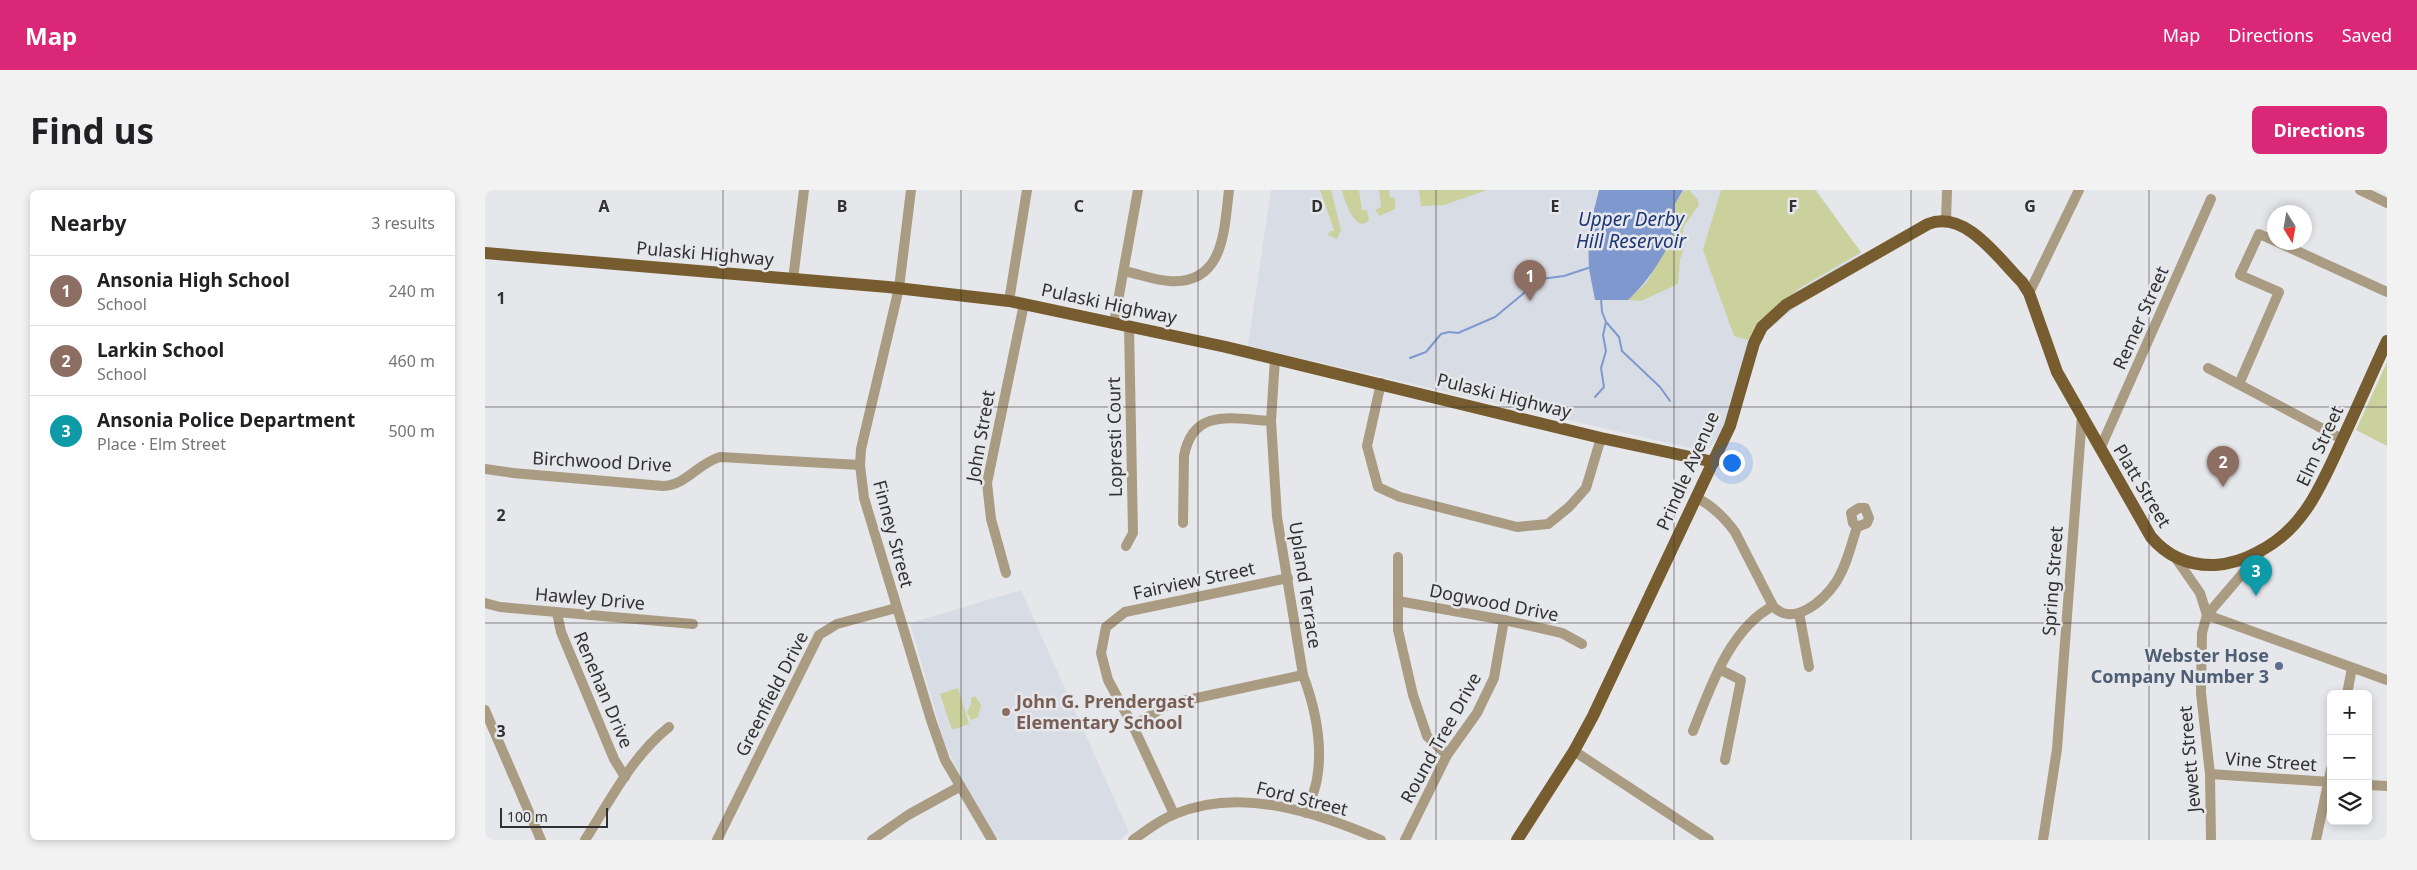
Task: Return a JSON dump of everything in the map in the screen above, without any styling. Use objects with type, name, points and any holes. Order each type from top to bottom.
[{"type":"main road","name":"Prindle Avenue","points":[[1517,840],[1574,751],[1697,498],[1730,426],[1754,344],[1767,322],[1786,305],[1911,233],[1935,221],[1946,221]]},
{"type":"main road","name":"Platt Street","points":[[1946,221],[1955,222],[1972,232],[2022,282],[2029,293],[2055,366],[2100,450],[2151,537],[2177,560]]},
{"type":"main road","name":"Pulaski Highway","points":[[485,253],[899,288],[1024,304],[1381,383],[1601,438],[1714,462]]},
{"type":"main road","name":"Elm Street","points":[[2177,560],[2200,564],[2225,564],[2263,550],[2290,531],[2305,514],[2322,485],[2387,341]]},
{"type":"street","points":[[793,279],[804,190]]},
{"type":"street","name":"Finney Street","points":[[911,190],[899,288],[861,449],[860,465],[864,498],[896,608],[945,760],[959,787],[992,840]]},
{"type":"street","points":[[1009,302],[1027,190]]},
{"type":"street","points":[[1114,323],[1138,190]]},
{"type":"street","points":[[1124,271],[1170,281],[1187,279],[1205,272],[1211,267],[1220,251],[1229,190]]},
{"type":"street","points":[[1946,221],[1947,190]]},
{"type":"street","points":[[2029,293],[2079,190]]},
{"type":"street","points":[[2360,190],[2387,203]]},
{"type":"street","name":"Remer Street","points":[[2100,450],[2211,199]]},
{"type":"street","points":[[2239,384],[2279,292],[2240,275],[2259,234],[2267,238]]},
{"type":"street","points":[[2294,250],[2387,292]]},
{"type":"street","name":"John Street","points":[[1006,573],[991,520],[987,483],[1024,304]]},
{"type":"street","name":"Lopresti Court","points":[[1126,546],[1133,532],[1129,326]]},
{"type":"street","name":"Upland Terrace","points":[[1275,359],[1271,421],[1277,516],[1303,675],[1312,699],[1317,732],[1317,779],[1307,813]]},
{"type":"street","points":[[2209,368],[2342,440]]},
{"type":"street","points":[[1381,383],[1367,446],[1378,487],[1400,497],[1517,528],[1548,524],[1569,507],[1586,488],[1601,438]]},
{"type":"street","name":"Spring Street","points":[[2043,840],[2057,749],[2082,416]]},
{"type":"street","points":[[1183,523],[1184,456],[1186,446],[1197,427],[1206,422],[1221,418],[1271,421]]},
{"type":"street","name":"Birchwood Drive","points":[[485,469],[663,486],[684,481],[708,462],[721,457],[860,465]]},
{"type":"street","points":[[1697,498],[1719,513],[1735,532],[1773,606],[1779,614],[1799,613],[1816,603],[1835,584],[1846,563],[1857,527]]},
{"type":"street","name":"Elm Street","points":[[2207,615],[2263,550]]},
{"type":"street","points":[[1398,557],[1398,630],[1413,696],[1427,736],[1447,755]]},
{"type":"street","name":"Platt Street","points":[[2177,560],[2200,593],[2207,615]]},
{"type":"street","name":"Fairview Street","points":[[1174,814],[1133,726],[1108,680],[1101,653],[1106,627],[1125,612],[1287,578]]},
{"type":"street","name":"Dogwood Drive","points":[[1398,601],[1504,620],[1562,633],[1582,644]]},
{"type":"street","name":"Hawley Drive","points":[[485,603],[499,607],[557,613],[693,624]]},
{"type":"street","points":[[1693,731],[1725,655],[1738,638],[1773,606]]},
{"type":"street","name":"Greenfield Drive","points":[[717,840],[819,635],[837,624],[896,608]]},
{"type":"street","name":"Renehan Drive","points":[[557,613],[561,632],[614,759],[625,777]]},
{"type":"street","points":[[1799,613],[1809,667]]},
{"type":"street","points":[[2207,615],[2387,680]]},
{"type":"street","name":"Jewett Street","points":[[2207,615],[2202,633],[2201,693],[2210,774],[2211,840]]},
{"type":"street","name":"Round Tree Drive","points":[[1405,840],[1447,755],[1477,713],[1494,678],[1504,620]]},
{"type":"street","points":[[2348,690],[2352,668]]},
{"type":"street","points":[[1719,669],[1741,680],[1725,760]]},
{"type":"street","points":[[1133,726],[1169,704],[1303,675]]},
{"type":"street","points":[[485,710],[541,840]]},
{"type":"street","points":[[585,840],[625,777],[651,742],[669,727]]},
{"type":"street","points":[[1574,751],[1709,840]]},
{"type":"street","name":"Vine Street","points":[[2210,774],[2327,782]]},
{"type":"street","points":[[2372,785],[2387,786]]},
{"type":"street","points":[[872,840],[908,815],[959,787]]},
{"type":"street","points":[[2316,840],[2327,791]]},
{"type":"street","name":"Ford Street","points":[[1133,840],[1174,814],[1210,804],[1247,802],[1307,813],[1381,840]]},
{"type":"shaded area","points":[[1271,190],[1817,190],[1862,255],[1748,346],[1725,426],[1709,448],[1699,450],[1248,346]]},
{"type":"shaded area","name":"John G. Prendergast Elementary School","points":[[1021,590],[1129,832],[1120,840],[999,840],[965,785],[944,742],[910,623]]},
{"type":"green space","points":[[1320,190],[1331,190],[1341,230],[1337,239],[1328,235],[1329,232],[1334,230]]},
{"type":"green space","points":[[1342,190],[1359,190],[1362,210],[1367,210],[1369,220],[1360,223],[1355,220],[1348,208]]},
{"type":"green space","points":[[1379,190],[1389,190],[1390,197],[1395,198],[1395,209],[1380,216],[1375,210],[1381,207]]},
{"type":"green space","points":[[1419,190],[1487,190],[1444,205],[1421,206]]},
{"type":"green space","points":[[1689,190],[1698,200],[1699,205],[1684,226],[1682,236],[1684,248],[1680,259],[1678,284],[1641,301],[1628,300],[1647,282],[1680,221],[1675,217],[1675,204],[1683,191]]},
{"type":"green space","points":[[1721,190],[1815,190],[1861,252],[1800,288],[1760,320],[1748,340],[1734,336],[1703,250]]},
{"type":"green space","points":[[2387,362],[2387,446],[2356,430]]},
{"type":"green space","points":[[958,688],[969,724],[952,730],[940,694]]},
{"type":"green space","points":[[975,696],[981,705],[978,717],[971,720],[967,712],[971,705],[971,698]]},
{"type":"water","name":"Upper Derby Hill Reservoir","points":[[1599,190],[1683,190],[1675,204],[1675,217],[1680,221],[1670,243],[1650,275],[1628,300],[1595,300],[1589,269],[1588,234]]},
{"type":"waterway","points":[[1410,358],[1426,352],[1441,334],[1449,332],[1458,333],[1495,317],[1541,279],[1564,276],[1591,267]]},
{"type":"waterway","points":[[1595,397],[1604,387],[1601,368],[1606,351],[1603,335],[1606,322],[1602,312],[1601,298]]},
{"type":"waterway","points":[[1607,323],[1619,337],[1622,351],[1660,387],[1670,401]]},
{"type":"place","name":"Ansonia High School","points":[[1530,301]]},
{"type":"place","name":"Larkin School","points":[[2223,487]]},
{"type":"place","name":"Ansonia Police Department","points":[[2256,596]]},
{"type":"place","name":"Webster Hose Company Number 3","points":[[2279,666]]},
{"type":"place","name":"John G. Prendergast Elementary School","points":[[1006,712]]}]
